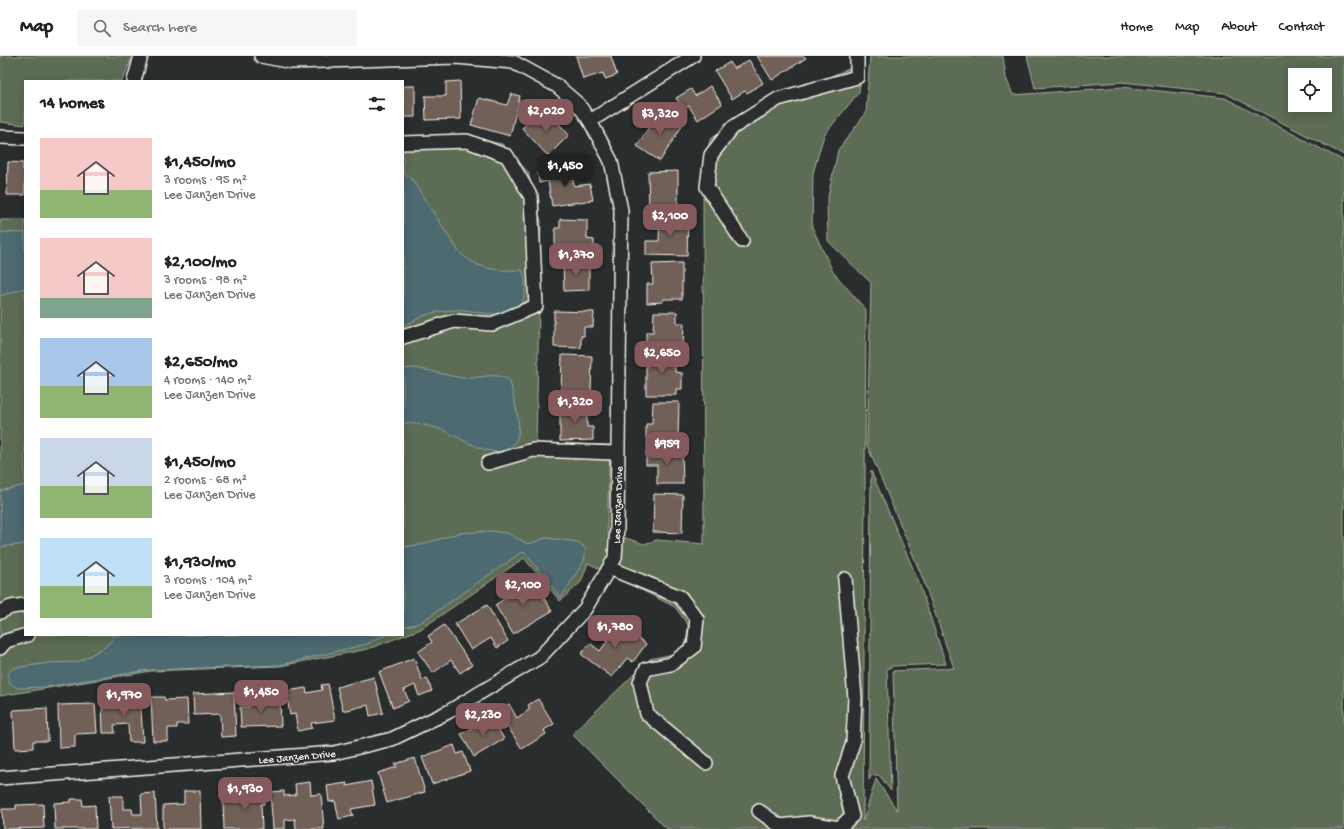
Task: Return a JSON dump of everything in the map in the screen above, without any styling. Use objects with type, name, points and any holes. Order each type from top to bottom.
[{"type":"street","points":[[134,80],[141,56]]},
{"type":"street","name":"Lee Janzen Drive","points":[[0,778],[334,753],[392,739],[448,712],[540,657],[585,609],[615,558],[617,526],[621,210],[611,161],[590,121],[578,104],[557,86],[513,62],[456,57],[292,62],[261,56]]},
{"type":"street","points":[[590,121],[693,56]]},
{"type":"street","points":[[742,242],[707,187],[711,155],[732,128],[778,99],[857,77],[857,56]]},
{"type":"street","points":[[0,137],[24,138]]},
{"type":"street","points":[[404,143],[467,141],[507,156],[531,197],[536,306],[492,324],[454,321],[404,337]]},
{"type":"street","points":[[488,463],[533,450],[614,453]]},
{"type":"street","points":[[614,570],[680,597],[697,619],[694,647],[670,664],[646,669],[640,682],[647,714],[706,762]]},
{"type":"street","points":[[759,811],[780,826],[809,823],[839,828],[852,816],[842,776],[853,743],[855,698],[845,579]]},
{"type":"street","points":[[0,612],[11,607],[24,605]]},
{"type":"street","points":[[0,648],[6,641],[24,636]]},
{"type":"green space","points":[[0,56],[133,56],[122,80],[24,80],[24,125],[0,122]]},
{"type":"green space","points":[[870,56],[1003,56],[1006,78],[1013,95],[1122,87],[1225,98],[1344,161],[1344,829],[667,829],[572,734],[650,659],[673,654],[686,643],[688,625],[675,607],[588,563],[581,582],[560,601],[524,558],[421,629],[404,635],[404,138],[466,137],[502,144],[528,172],[541,221],[536,443],[610,445],[607,532],[644,544],[657,540],[704,544],[703,169],[710,140],[742,115],[780,96],[854,67],[863,58],[859,92],[824,135],[813,173],[812,227],[833,272],[866,310],[863,821],[876,779],[897,810],[893,671],[954,668],[923,579],[867,445],[871,283],[828,241],[827,202],[838,150],[866,113]]},
{"type":"green space","points":[[1027,56],[1344,56],[1344,155],[1225,93],[1122,82],[1035,88]]},
{"type":"green space","points":[[0,220],[24,220],[24,636],[402,636],[368,649],[280,666],[151,671],[0,696]]},
{"type":"green space","points":[[871,471],[918,580],[946,664],[893,666],[887,669],[891,791],[879,775],[872,775],[869,780]]},
{"type":"water","points":[[404,173],[411,178],[459,252],[473,263],[488,268],[522,270],[525,283],[524,297],[521,305],[515,311],[508,314],[490,314],[451,310],[424,316],[404,326]]},
{"type":"water","points":[[0,232],[24,233],[24,288],[0,296]]},
{"type":"water","points":[[412,368],[426,370],[462,378],[500,376],[510,381],[519,430],[513,445],[505,451],[496,452],[485,450],[445,431],[416,424],[404,424],[404,369]]},
{"type":"water","points":[[24,485],[24,544],[0,547],[0,491]]},
{"type":"water","points":[[491,531],[507,533],[528,544],[546,538],[578,542],[586,549],[584,561],[561,598],[526,554],[522,552],[420,623],[404,627],[404,547],[419,545],[459,533]]},
{"type":"water","points":[[115,636],[384,636],[367,644],[280,665],[148,670],[46,687],[17,688],[9,682],[8,674],[13,668],[49,663],[78,662],[105,647]]},
{"type":"building","points":[[576,56],[611,56],[617,75],[605,79],[603,73],[583,79]]},
{"type":"building","points":[[757,56],[804,56],[806,58],[772,80]]},
{"type":"building","points":[[749,60],[763,83],[747,93],[745,91],[732,99],[715,71],[730,62],[734,69]]},
{"type":"building","points":[[460,81],[461,119],[426,120],[425,96],[446,96],[446,82]]},
{"type":"building","points":[[415,86],[415,117],[404,117],[404,87]]},
{"type":"building","points":[[710,86],[722,104],[698,120],[689,106],[683,109],[676,98],[691,89],[695,96]]},
{"type":"building","points":[[511,94],[520,96],[510,136],[471,125],[479,98],[507,105]]},
{"type":"building","points":[[659,111],[682,126],[660,161],[637,146]]},
{"type":"building","points":[[540,112],[548,120],[552,116],[569,135],[548,156],[522,128]]},
{"type":"building","points":[[8,162],[23,163],[24,195],[7,195]]},
{"type":"building","points":[[571,169],[574,186],[590,184],[593,200],[552,206],[548,181],[539,183],[538,173]]},
{"type":"building","points":[[678,171],[678,209],[649,209],[648,172]]},
{"type":"building","points":[[660,216],[688,217],[687,256],[646,255],[646,241],[659,241]]},
{"type":"building","points":[[560,219],[587,220],[587,239],[594,240],[594,253],[555,252],[555,228],[560,228]]},
{"type":"building","points":[[589,263],[589,290],[564,291],[563,264]]},
{"type":"building","points":[[682,263],[682,299],[663,299],[663,302],[647,303],[647,284],[653,284],[652,264]]},
{"type":"building","points":[[554,311],[594,312],[593,327],[584,327],[584,336],[581,336],[581,348],[554,347]]},
{"type":"building","points":[[654,312],[677,312],[677,323],[684,323],[683,346],[646,345],[646,332],[653,332]]},
{"type":"building","points":[[646,354],[675,355],[675,372],[682,373],[682,389],[676,389],[676,395],[646,395]]},
{"type":"building","points":[[562,355],[592,356],[591,394],[561,393]]},
{"type":"building","points":[[653,402],[679,402],[678,438],[646,438],[646,424],[652,424]]},
{"type":"building","points":[[560,405],[587,405],[587,427],[593,427],[593,440],[560,441]]},
{"type":"building","points":[[646,450],[682,450],[683,484],[657,484],[657,465],[646,465]]},
{"type":"building","points":[[654,494],[683,495],[682,533],[653,532]]},
{"type":"building","points":[[533,580],[552,611],[513,634],[495,605]]},
{"type":"building","points":[[487,605],[508,641],[497,648],[491,638],[471,650],[455,624]]},
{"type":"building","points":[[610,617],[646,644],[633,662],[627,658],[612,677],[581,654],[590,643],[600,651],[611,636],[602,628]]},
{"type":"building","points":[[444,625],[472,665],[460,673],[451,660],[433,673],[418,652],[432,642],[428,636]]},
{"type":"building","points":[[414,658],[422,680],[427,678],[432,691],[419,696],[415,685],[404,690],[409,701],[393,708],[379,672]]},
{"type":"building","points":[[374,677],[383,713],[370,716],[368,705],[343,711],[337,687]]},
{"type":"building","points":[[328,684],[335,720],[311,723],[312,728],[298,731],[295,714],[290,715],[286,691],[306,688],[307,693],[322,690],[321,685]]},
{"type":"building","points":[[234,692],[236,736],[221,737],[220,714],[194,715],[193,694]]},
{"type":"building","points":[[140,694],[143,742],[129,742],[128,724],[114,725],[115,733],[103,733],[102,704],[120,703],[120,695]]},
{"type":"building","points":[[151,697],[164,697],[165,700],[187,699],[188,724],[177,724],[177,728],[168,728],[168,741],[153,741]]},
{"type":"building","points":[[538,699],[554,724],[544,730],[546,734],[522,749],[498,711],[509,704],[517,718],[530,709],[528,705]]},
{"type":"building","points":[[280,700],[281,726],[241,727],[240,707],[249,707],[249,701]]},
{"type":"building","points":[[95,704],[97,733],[75,734],[75,747],[59,748],[58,705]]},
{"type":"building","points":[[47,708],[48,741],[33,741],[33,748],[15,749],[13,710]]},
{"type":"building","points":[[492,718],[504,739],[474,757],[461,734]]},
{"type":"building","points":[[454,745],[457,754],[463,752],[470,771],[432,784],[422,757]]},
{"type":"building","points":[[415,758],[425,792],[387,803],[378,773],[397,767],[395,764]]},
{"type":"building","points":[[371,781],[375,805],[351,809],[353,816],[339,819],[335,801],[329,802],[327,786],[347,783],[347,786]]},
{"type":"building","points":[[310,782],[311,795],[321,794],[324,829],[296,829],[295,819],[285,820],[285,829],[273,829],[270,792],[284,791],[284,796],[296,795],[295,784]]},
{"type":"building","points":[[263,786],[264,804],[261,804],[262,829],[224,829],[223,800],[233,799],[233,802],[248,801],[247,787]]},
{"type":"building","points":[[184,791],[200,791],[201,829],[163,829],[163,805],[184,804]]},
{"type":"building","points":[[155,793],[157,828],[111,829],[109,796],[123,796],[123,809],[132,809],[133,814],[142,814],[141,794]]},
{"type":"building","points":[[71,799],[82,799],[83,806],[95,805],[96,829],[55,829],[54,803],[71,802]]},
{"type":"building","points":[[43,804],[44,828],[3,829],[2,809],[16,809],[16,805]]}]
